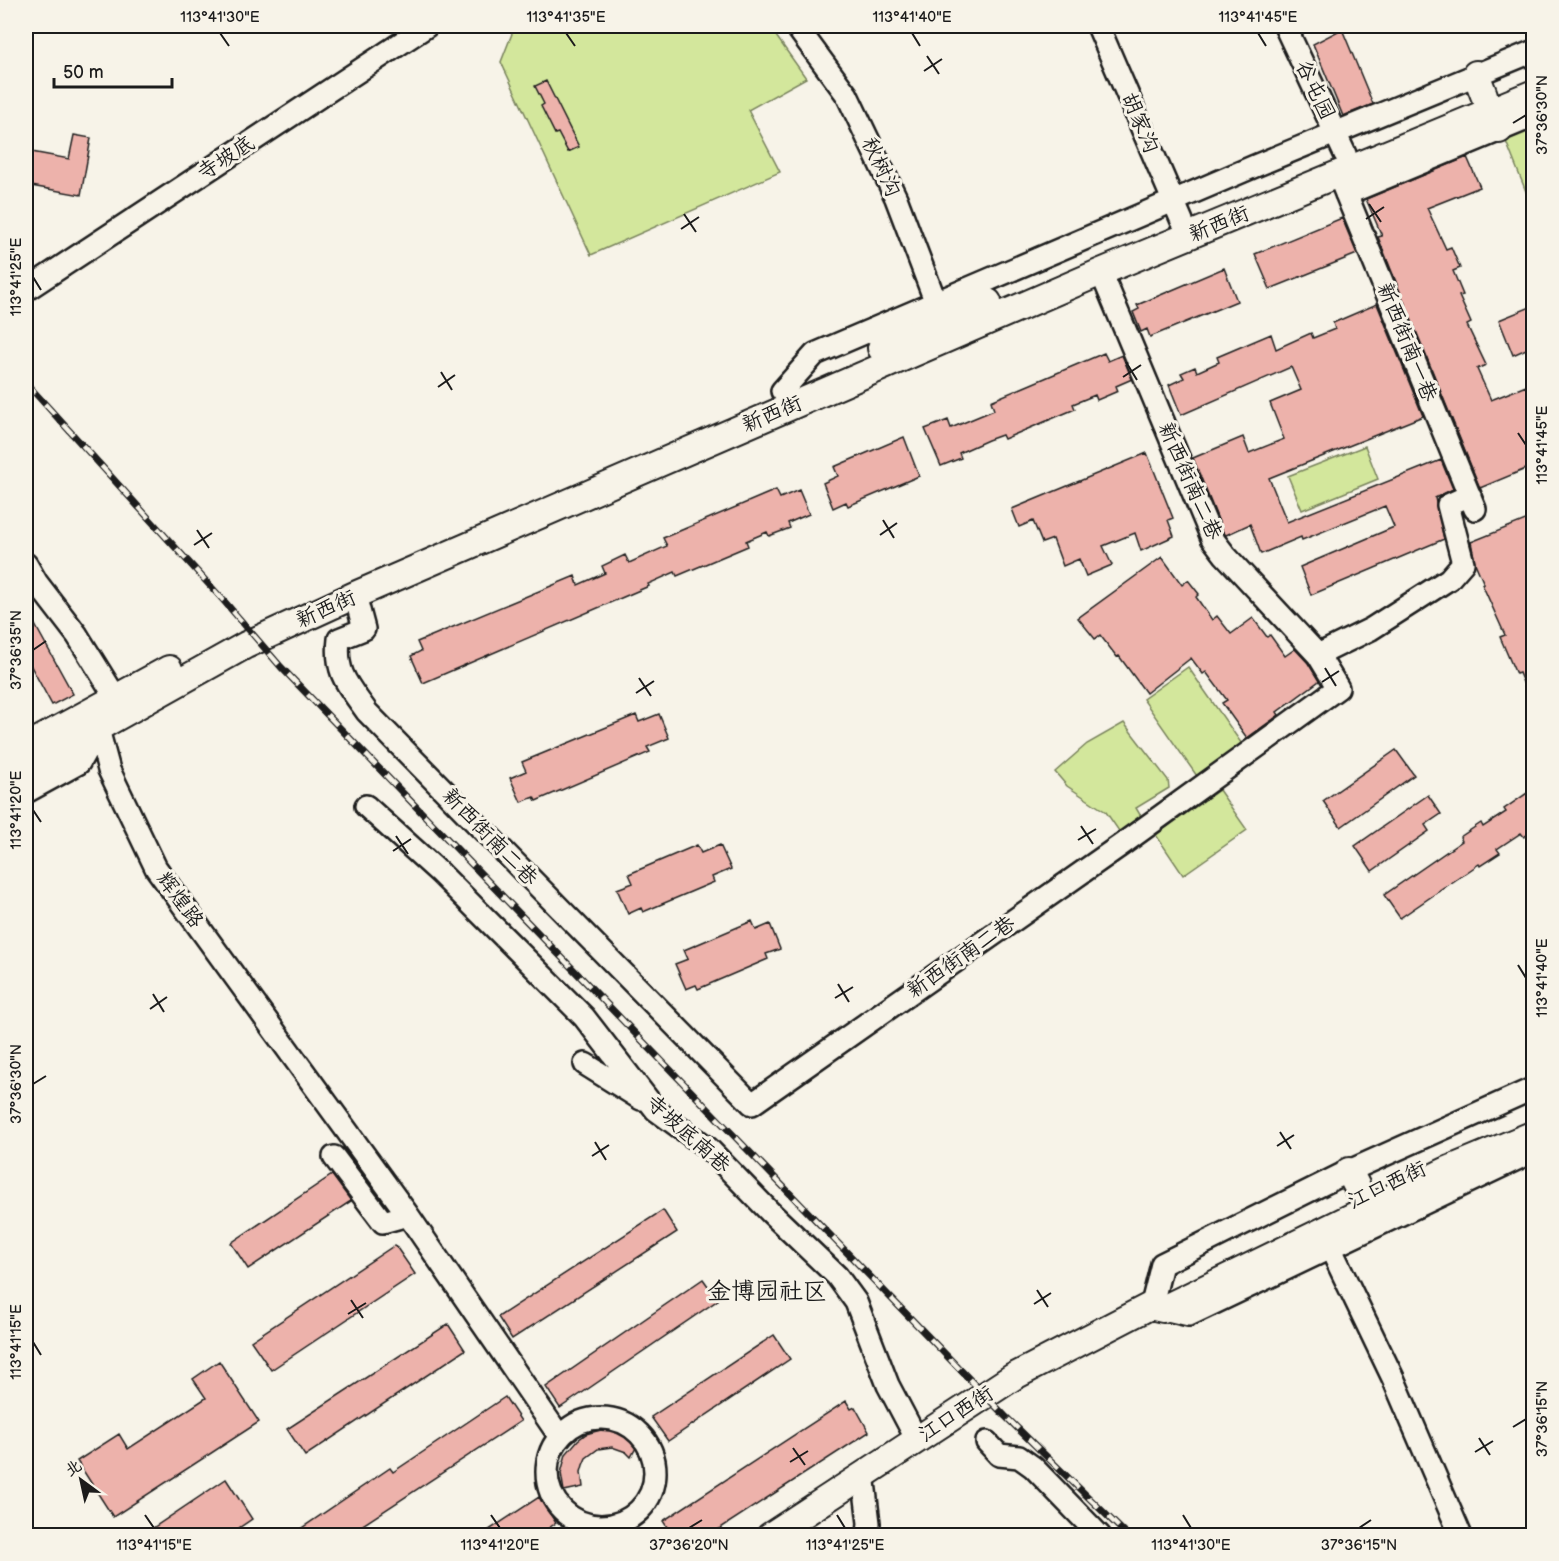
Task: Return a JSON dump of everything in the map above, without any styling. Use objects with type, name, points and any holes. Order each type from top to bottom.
[{"type":"main road","name":"新西街","points":[[26,768],[246,645],[355,595],[1101,272],[1341,164],[1488,103],[1533,75]]},
{"type":"main road","name":"新西街","points":[[1488,103],[1533,93]]},
{"type":"main road","name":"新西街","points":[[26,747],[259,620],[782,391],[940,312],[1178,211],[1341,164]]},
{"type":"main road","name":"江口西街","points":[[1370,1210],[1533,1116]]},
{"type":"main road","name":"江口西街","points":[[770,1536],[1013,1377],[1156,1304],[1370,1210],[1454,1178],[1533,1134]]},
{"type":"main road","points":[[1349,1171],[1370,1210]]},
{"type":"street","name":"寺坡底","points":[[26,290],[427,26]]},
{"type":"street","name":"秋树沟","points":[[796,26],[847,95],[896,198],[940,312]]},
{"type":"street","name":"胡家沟","points":[[1098,26],[1178,211]]},
{"type":"street","name":"谷屯园","points":[[1288,27],[1341,164]]},
{"type":"street","points":[[1341,164],[1488,103],[1533,51]]},
{"type":"street","points":[[1488,103],[1533,116]]},
{"type":"street","name":"新西街南一巷","points":[[1318,655],[1371,629],[1449,579],[1463,563],[1448,505],[1473,502],[1341,164]]},
{"type":"street","name":"新西街南二巷","points":[[355,595],[364,629],[339,639],[337,657],[342,677],[367,711],[752,1104],[1121,845],[1338,688],[1318,655],[1212,538],[1101,272]]},
{"type":"street","points":[[26,564],[37,584],[77,635],[116,698],[79,763],[26,792]]},
{"type":"street","name":"辉煌路","points":[[98,729],[110,770],[156,868],[408,1215],[560,1437]]},
{"type":"street","name":"寺坡底南巷","points":[[366,806],[440,873],[584,1017],[656,1110],[708,1148],[837,1276],[856,1302],[888,1385],[916,1440]]},
{"type":"street","points":[[585,1064],[630,1091],[656,1110]]},
{"type":"street","points":[[1370,1210],[1330,1247],[1189,1315],[1156,1304],[1162,1264],[1349,1171],[1533,1088]]},
{"type":"street","points":[[1454,1178],[1533,1151]]},
{"type":"street","points":[[334,1157],[383,1222],[408,1215]]},
{"type":"street","points":[[1330,1247],[1393,1378],[1461,1536]]},
{"type":"street","points":[[602,1418],[625,1424],[643,1438],[653,1458],[655,1468],[652,1489],[630,1528],[581,1523],[562,1510],[555,1501],[550,1491],[547,1468],[549,1456],[568,1428],[602,1418]]},
{"type":"street","points":[[987,1442],[999,1455],[1019,1457],[1033,1467],[1100,1536]]},
{"type":"street","points":[[863,1474],[869,1523],[868,1536]]},
{"type":"green space","points":[[515,26],[769,26],[806,78],[748,110],[780,172],[591,255],[501,62]]},
{"type":"green space","points":[[1533,127],[1533,209],[1505,139]]},
{"type":"green space","points":[[1365,446],[1378,479],[1302,510],[1288,476]]},
{"type":"green space","points":[[1188,667],[1244,747],[1199,779],[1143,699]]},
{"type":"green space","points":[[1124,723],[1168,780],[1169,788],[1136,808],[1142,818],[1121,834],[1106,812],[1067,786],[1055,772],[1087,744]]},
{"type":"green space","points":[[1219,790],[1247,830],[1183,875],[1156,835]]},
{"type":"building","points":[[1342,29],[1373,104],[1343,116],[1313,44]]},
{"type":"building","points":[[546,81],[579,147],[568,152],[558,133],[555,134],[541,106],[544,104],[535,86]]},
{"type":"building","points":[[74,135],[91,138],[81,195],[26,185],[26,151],[69,159]]},
{"type":"building","points":[[1467,157],[1480,187],[1427,208],[1446,249],[1451,247],[1460,268],[1453,271],[1463,295],[1459,296],[1471,323],[1467,325],[1486,365],[1477,369],[1491,400],[1526,386],[1528,391],[1533,389],[1533,466],[1480,488],[1378,237],[1382,236],[1366,199]]},
{"type":"building","points":[[1342,218],[1357,254],[1270,289],[1255,254]]},
{"type":"building","points":[[1224,268],[1237,301],[1150,337],[1147,329],[1141,332],[1133,312],[1139,309],[1137,305]]},
{"type":"building","points":[[1377,304],[1423,416],[1269,478],[1287,522],[1441,460],[1453,489],[1435,498],[1444,539],[1311,595],[1300,567],[1394,527],[1385,506],[1261,554],[1250,524],[1226,535],[1193,458],[1243,437],[1249,453],[1284,439],[1270,403],[1301,390],[1291,367],[1181,415],[1169,385],[1184,378],[1181,373],[1195,367],[1197,372],[1219,362],[1217,357],[1271,334],[1276,349],[1311,333],[1313,338],[1335,329],[1333,323]]},
{"type":"building","points":[[1533,306],[1533,346],[1513,355],[1499,320]]},
{"type":"building","points":[[1104,353],[1108,361],[1122,355],[1132,379],[1116,386],[1118,391],[1097,400],[1095,395],[1073,404],[1075,409],[1004,439],[1002,435],[988,440],[959,453],[961,458],[941,466],[925,429],[948,420],[951,428],[994,410],[991,401]]},
{"type":"building","points":[[904,437],[919,476],[848,506],[846,502],[833,508],[823,483],[838,476],[834,467]]},
{"type":"building","points":[[1147,453],[1173,518],[1168,520],[1174,536],[1141,551],[1135,533],[1103,546],[1112,565],[1086,576],[1079,559],[1063,566],[1053,539],[1042,543],[1033,521],[1019,527],[1012,509]]},
{"type":"building","points":[[776,490],[780,498],[799,490],[809,514],[788,523],[790,528],[769,536],[767,532],[746,541],[748,546],[677,576],[675,572],[648,584],[649,586],[423,683],[411,656],[421,651],[417,642],[575,576],[578,585],[605,573],[602,566],[625,555],[629,563],[667,546],[663,538]]},
{"type":"building","points":[[1533,517],[1533,706],[1500,637],[1505,635],[1482,584],[1484,584],[1475,563],[1471,542]]},
{"type":"building","points":[[1162,557],[1182,585],[1188,580],[1199,594],[1196,597],[1212,620],[1217,616],[1231,634],[1253,618],[1267,637],[1270,635],[1285,656],[1295,649],[1308,663],[1319,681],[1277,712],[1279,715],[1247,738],[1222,703],[1227,700],[1206,672],[1203,674],[1191,658],[1146,693],[1119,656],[1117,657],[1100,635],[1095,639],[1078,618]]},
{"type":"building","points":[[34,623],[73,694],[52,705],[26,657],[26,628]]},
{"type":"building","points":[[659,714],[669,738],[647,747],[650,752],[536,801],[534,797],[521,802],[510,778],[526,771],[522,762],[636,715],[639,722]]},
{"type":"building","points":[[1396,750],[1414,775],[1341,827],[1323,801]]},
{"type":"building","points":[[1533,789],[1533,830],[1524,837],[1521,833],[1497,849],[1500,853],[1480,866],[1479,864],[1400,918],[1384,895],[1462,841],[1460,837],[1481,823],[1483,827],[1506,812],[1504,809]]},
{"type":"building","points":[[1428,795],[1441,814],[1425,825],[1429,831],[1372,871],[1355,846]]},
{"type":"building","points":[[697,845],[701,853],[720,845],[731,869],[712,877],[714,882],[643,912],[641,908],[628,914],[617,889],[633,883],[629,874]]},
{"type":"building","points":[[752,921],[756,930],[770,924],[780,949],[766,954],[768,959],[698,989],[696,985],[686,989],[675,964],[688,959],[684,950]]},
{"type":"building","points":[[332,1175],[351,1201],[248,1269],[231,1243]]},
{"type":"building","points":[[663,1210],[677,1232],[512,1339],[498,1317]]},
{"type":"building","points":[[395,1245],[415,1274],[271,1370],[251,1341]]},
{"type":"building","points":[[703,1279],[718,1300],[560,1408],[546,1387]]},
{"type":"building","points":[[448,1324],[465,1350],[305,1456],[287,1429]]},
{"type":"building","points":[[774,1335],[790,1359],[668,1441],[651,1417]]},
{"type":"building","points":[[219,1361],[259,1422],[113,1517],[77,1461],[119,1434],[128,1449],[206,1398],[193,1379]]},
{"type":"building","points":[[505,1397],[521,1421],[346,1536],[290,1536],[390,1468],[393,1472]]},
{"type":"building","points":[[846,1401],[851,1409],[855,1407],[869,1432],[716,1531],[719,1536],[673,1536],[663,1521]]},
{"type":"building","points":[[604,1429],[623,1432],[639,1442],[631,1457],[626,1452],[612,1447],[598,1449],[586,1458],[583,1465],[581,1472],[583,1487],[564,1491],[561,1473],[566,1454],[586,1434]]},
{"type":"building","points":[[226,1479],[252,1519],[239,1528],[238,1536],[141,1536]]},
{"type":"building","points":[[539,1497],[556,1523],[537,1536],[480,1536]]},
{"type":"railway","points":[[26,383],[281,667],[1005,1416],[1128,1536]]},
{"type":"district","name":"金博园社区","points":[[767,1291]]}]
